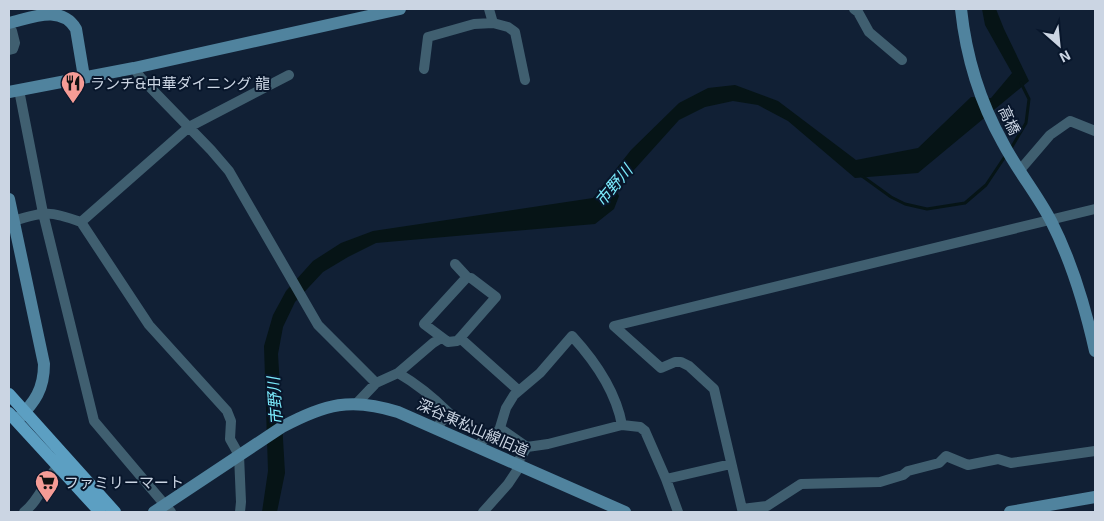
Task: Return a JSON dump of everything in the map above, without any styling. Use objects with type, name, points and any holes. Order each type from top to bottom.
[{"type":"main road","points":[[9,394],[17,415],[58,466],[100,512]]},
{"type":"main road","points":[[17,415],[115,512]]},
{"type":"street","points":[[168,508],[94,421],[14,91],[134,68],[400,9]]},
{"type":"street","points":[[489,9],[493,23]]},
{"type":"street","points":[[854,9],[858,12],[869,32],[902,60]]},
{"type":"street","name":"高橋","points":[[961,9],[969,57],[976,82],[1003,143],[1050,219],[1066,251],[1095,351]]},
{"type":"street","points":[[9,50],[14,46],[12,26],[54,14],[63,16],[72,22],[76,29],[84,77]]},
{"type":"street","points":[[424,69],[428,37],[474,24],[493,23],[508,27],[515,32],[525,80]]},
{"type":"street","points":[[134,68],[141,78],[229,171],[318,325],[376,383]]},
{"type":"street","points":[[81,222],[189,127],[288,75]]},
{"type":"street","points":[[1020,170],[1050,135],[1070,121],[1095,131]]},
{"type":"street","points":[[9,199],[44,364],[44,378],[41,390],[17,415]]},
{"type":"street","points":[[1095,209],[614,326],[661,368],[675,362],[681,362],[689,366],[714,389],[742,509],[767,506],[801,484],[880,482],[903,475],[908,471],[939,463],[946,456],[968,464],[998,459],[1011,463],[1095,451]]},
{"type":"street","points":[[14,221],[43,213],[67,217],[81,222],[149,325],[227,411],[231,421],[230,439],[243,452],[240,512]]},
{"type":"street","points":[[455,264],[467,277],[471,278],[496,298],[460,338],[448,342],[424,324],[467,277]]},
{"type":"street","points":[[499,431],[506,408],[514,395],[540,373],[572,336],[588,354],[602,376],[616,404],[622,425]]},
{"type":"street","points":[[356,404],[376,383],[398,373],[441,338]]},
{"type":"street","points":[[460,338],[518,390]]},
{"type":"street","points":[[398,373],[419,386],[449,412],[436,428]]},
{"type":"street","name":"深谷東松山線旧道","points":[[243,452],[303,416],[326,408],[356,404],[377,405],[478,446],[625,512]]},
{"type":"street","points":[[478,446],[482,440],[499,431],[504,431],[527,447],[548,444],[622,425],[640,427],[645,430],[678,512]]},
{"type":"street","points":[[483,512],[508,484],[527,447]]},
{"type":"street","points":[[154,512],[168,508],[243,452]]},
{"type":"street","points":[[666,479],[731,464]]},
{"type":"street","points":[[24,512],[31,507],[49,475],[58,466]]},
{"type":"street","points":[[1010,512],[1095,497]]},
{"type":"water","name":"市野川","points":[[982,9],[996,9],[1029,81],[918,173],[855,178],[788,121],[758,105],[733,101],[705,107],[679,120],[616,190],[619,196],[614,209],[595,224],[376,243],[323,272],[295,302],[283,327],[278,354],[285,473],[277,512],[262,512],[268,471],[264,346],[273,315],[286,291],[313,261],[341,243],[373,231],[593,198],[631,150],[679,103],[708,88],[735,85],[778,101],[856,160],[918,148],[971,97],[991,98],[1012,73],[985,25]]},
{"type":"waterway","points":[[1010,150],[1026,123],[1029,99],[1021,83]]},
{"type":"waterway","points":[[862,176],[891,197],[905,204],[927,209],[965,203],[986,185],[1006,155]]},
{"type":"place","name":"ランチ&中華ダイニング 龍","points":[[73,104]]},
{"type":"place","name":"ファミリーマート","points":[[47,503]]}]
